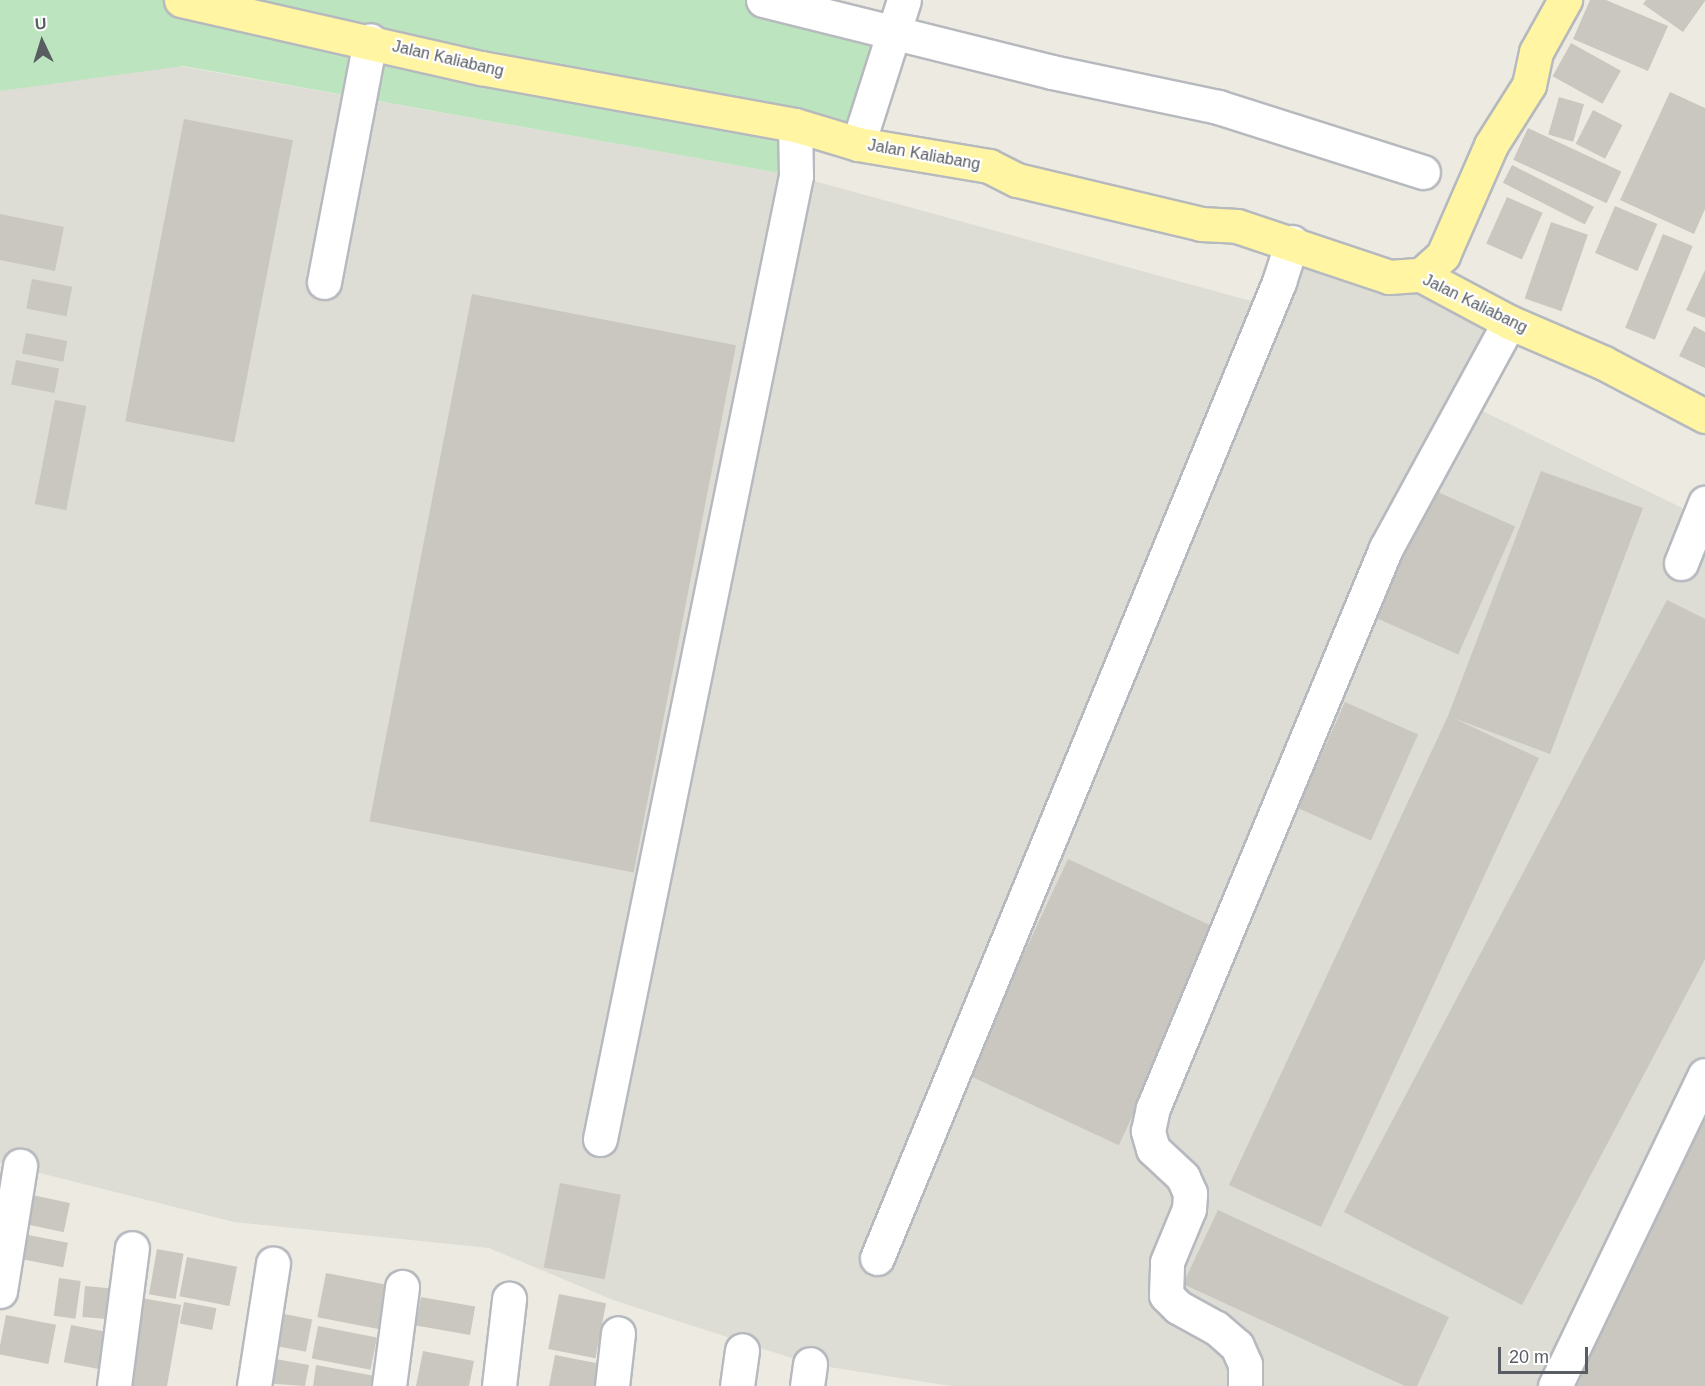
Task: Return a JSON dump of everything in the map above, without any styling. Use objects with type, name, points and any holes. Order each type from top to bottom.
[{"type":"main road","name":"Jalan Kaliabang","points":[[181,0],[370,40],[481,68],[795,125],[858,144],[989,166],[1017,180],[1201,224],[1237,226],[1292,242],[1389,277],[1421,275],[1509,322],[1604,363],[1705,416]]},
{"type":"main road","points":[[1421,275],[1443,255],[1491,145],[1529,85],[1536,52],[1565,0]]},
{"type":"street","points":[[763,0],[1052,72],[1218,108],[1423,172]]},
{"type":"street","points":[[858,144],[904,0]]},
{"type":"street","points":[[324,282],[370,40]]},
{"type":"street","points":[[600,1139],[796,176],[795,125]]},
{"type":"street","points":[[877,1258],[1279,282],[1292,242]]},
{"type":"street","points":[[1245,1386],[1245,1364],[1238,1346],[1216,1328],[1178,1307],[1166,1295],[1167,1262],[1190,1209],[1190,1193],[1183,1177],[1153,1149],[1148,1131],[1153,1108],[1386,548],[1509,322]]},
{"type":"street","points":[[1681,563],[1705,503]]},
{"type":"street","points":[[1555,1386],[1705,1075]]},
{"type":"street","points":[[0,1291],[20,1166]]},
{"type":"street","points":[[114,1386],[132,1248]]},
{"type":"street","points":[[254,1386],[273,1263]]},
{"type":"street","points":[[389,1386],[402,1287]]},
{"type":"street","points":[[499,1386],[509,1299]]},
{"type":"street","points":[[612,1386],[618,1333]]},
{"type":"street","points":[[737,1386],[742,1350]]},
{"type":"shaded area","points":[[0,34],[796,176],[1269,306],[1292,242],[1509,322],[1466,403],[1699,516],[1705,503],[1705,1386],[951,1386],[810,1364],[613,1300],[489,1248],[234,1222],[0,1163]]},
{"type":"green space","points":[[0,0],[745,0],[894,33],[858,144],[795,125],[796,176],[183,66],[0,91]]},
{"type":"building","points":[[1590,0],[1606,0],[1668,26],[1648,71],[1573,39]]},
{"type":"building","points":[[1646,0],[1705,1],[1683,32],[1643,4]]},
{"type":"building","points":[[1571,43],[1621,71],[1602,104],[1553,76]]},
{"type":"building","points":[[1670,92],[1705,108],[1705,209],[1694,234],[1620,200]]},
{"type":"building","points":[[1559,97],[1584,104],[1573,142],[1548,134]]},
{"type":"building","points":[[1593,110],[1622,125],[1605,159],[1576,144]]},
{"type":"building","points":[[184,119],[293,140],[234,443],[125,421]]},
{"type":"building","points":[[1528,128],[1621,172],[1607,203],[1513,160]]},
{"type":"building","points":[[1512,165],[1594,207],[1585,225],[1503,183]]},
{"type":"building","points":[[1507,197],[1543,213],[1522,259],[1486,244]]},
{"type":"building","points":[[1615,206],[1657,224],[1637,271],[1595,253]]},
{"type":"building","points":[[0,214],[64,227],[55,271],[0,260]]},
{"type":"building","points":[[1551,222],[1588,235],[1562,311],[1525,299]]},
{"type":"building","points":[[1663,234],[1693,246],[1655,340],[1625,328]]},
{"type":"building","points":[[1705,270],[1705,318],[1686,310]]},
{"type":"building","points":[[32,279],[72,287],[67,316],[26,308]]},
{"type":"building","points":[[472,294],[736,345],[634,872],[370,821]]},
{"type":"building","points":[[1694,326],[1705,332],[1705,368],[1679,356]]},
{"type":"building","points":[[26,333],[67,341],[63,362],[22,354]]},
{"type":"building","points":[[16,360],[59,368],[54,393],[11,385]]},
{"type":"building","points":[[55,400],[86,406],[66,510],[35,504]]},
{"type":"building","points":[[1541,471],[1643,508],[1550,754],[1453,718],[1539,758],[1321,1227],[1229,1185],[1448,716]]},
{"type":"building","points":[[1422,485],[1515,526],[1458,654],[1365,613]]},
{"type":"building","points":[[1667,600],[1705,619],[1705,959],[1522,1305],[1344,1212]]},
{"type":"building","points":[[1345,702],[1418,735],[1371,841],[1298,808]]},
{"type":"building","points":[[1068,859],[1219,930],[1119,1145],[967,1075]]},
{"type":"building","points":[[1705,1112],[1705,1386],[1577,1386]]},
{"type":"building","points":[[560,1183],[621,1195],[604,1279],[544,1267]]},
{"type":"building","points":[[23,1193],[70,1203],[64,1232],[17,1222]]},
{"type":"building","points":[[1218,1210],[1449,1317],[1417,1386],[1405,1386],[1183,1284]]},
{"type":"building","points":[[13,1232],[68,1243],[63,1267],[8,1257]]},
{"type":"building","points":[[157,1249],[184,1254],[176,1299],[149,1294]]},
{"type":"building","points":[[187,1257],[237,1267],[229,1306],[179,1296]]},
{"type":"building","points":[[326,1273],[391,1286],[382,1330],[317,1317]]},
{"type":"building","points":[[59,1278],[81,1281],[75,1319],[54,1316]]},
{"type":"building","points":[[85,1286],[118,1289],[115,1320],[82,1317]]},
{"type":"building","points":[[559,1294],[606,1303],[595,1358],[548,1349]]},
{"type":"building","points":[[136,1297],[181,1305],[167,1386],[121,1384]]},
{"type":"building","points":[[421,1297],[475,1307],[470,1335],[416,1326]]},
{"type":"building","points":[[184,1302],[216,1308],[212,1330],[180,1324]]},
{"type":"building","points":[[269,1311],[312,1319],[306,1352],[263,1343]]},
{"type":"building","points":[[6,1315],[56,1325],[48,1364],[0,1355]]},
{"type":"building","points":[[71,1325],[112,1333],[105,1370],[64,1362]]},
{"type":"building","points":[[318,1326],[377,1337],[371,1370],[312,1358]]},
{"type":"building","points":[[423,1351],[474,1361],[469,1386],[416,1386]]},
{"type":"building","points":[[555,1355],[606,1365],[602,1386],[549,1386]]},
{"type":"building","points":[[265,1357],[309,1365],[305,1386],[260,1383]]},
{"type":"building","points":[[316,1365],[375,1376],[373,1386],[313,1386]]}]
